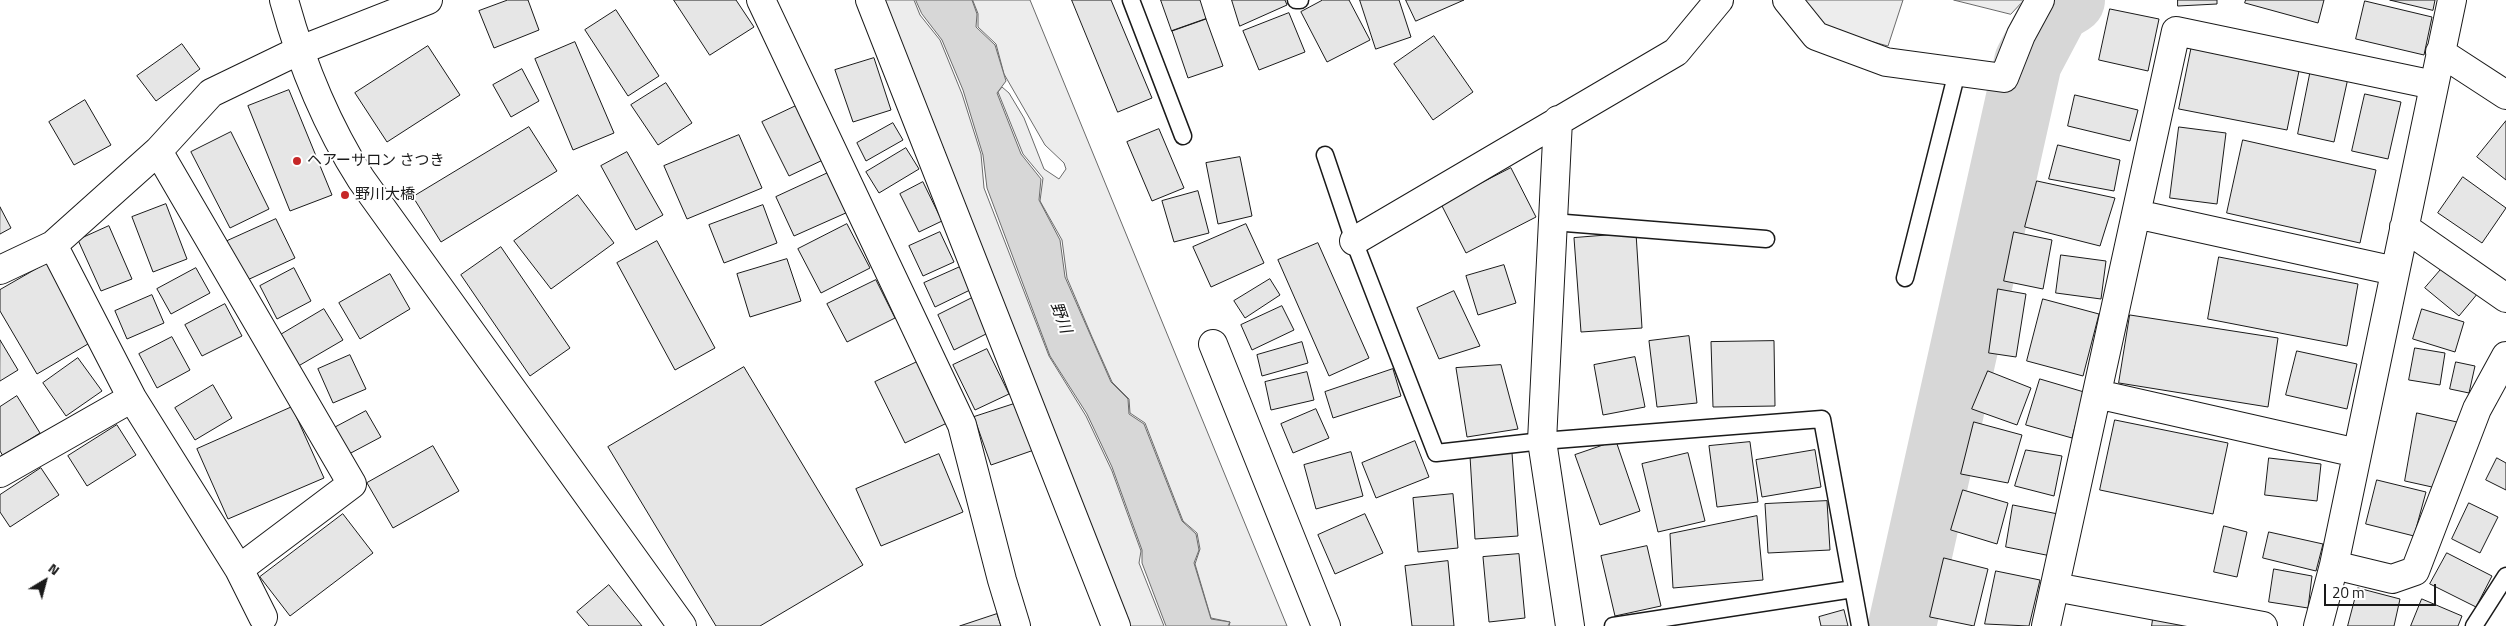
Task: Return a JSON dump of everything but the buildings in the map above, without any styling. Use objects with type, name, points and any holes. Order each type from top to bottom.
[{"type":"street","points":[[284,0],[298,51],[343,151],[379,207],[682,626]]},
{"type":"street","points":[[0,270],[53,245],[158,151],[211,93],[298,51],[428,0]]},
{"type":"street","points":[[761,0],[962,425],[1002,580],[1016,626]]},
{"type":"street","points":[[870,0],[1116,626]]},
{"type":"street","points":[[1354,241],[1676,52],[1720,0]]},
{"type":"street","points":[[1787,0],[1816,36],[1886,62],[2004,78],[2022,35],[2040,0]]},
{"type":"street","points":[[2318,626],[2334,565],[2358,453],[2452,0]]},
{"type":"street","points":[[2046,626],[2176,32],[2434,84]]},
{"type":"street","points":[[2440,52],[2506,96]]},
{"type":"street","points":[[1558,120],[1542,442],[1570,626]]},
{"type":"street","points":[[158,151],[352,484],[238,569]]},
{"type":"street","points":[[2136,214],[2395,271]]},
{"type":"street","points":[[2404,227],[2506,298]]},
{"type":"street","points":[[53,245],[132,398],[238,569],[263,617]]},
{"type":"street","points":[[1213,344],[1326,626]]},
{"type":"street","points":[[2334,565],[2392,579],[2415,571],[2477,409],[2506,356]]},
{"type":"street","points":[[2097,394],[2358,453]]},
{"type":"street","points":[[0,473],[132,398]]},
{"type":"street","points":[[2055,587],[2221,622],[2263,626]]},
{"type":"lane","points":[[1131,0],[1182,136]]},
{"type":"lane","points":[[1905,278],[1957,72]]},
{"type":"lane","points":[[1325,155],[1354,241],[1436,453],[1542,442],[1822,419],[1860,626]]},
{"type":"lane","points":[[1553,222],[1766,239]]},
{"type":"lane","points":[[2474,626],[2506,576]]},
{"type":"lane","points":[[1613,626],[1853,590]]},
{"type":"shaded area","points":[[879,0],[914,0],[920,15],[940,40],[962,94],[981,154],[984,188],[1049,356],[1086,416],[1112,471],[1141,551],[1139,563],[1164,626],[1128,626],[1085,511]]},
{"type":"shaded area","points":[[973,0],[1030,0],[1287,626],[1229,626],[1230,622],[1211,618],[1195,564],[1200,549],[1197,533],[1183,521],[1145,423],[1130,413],[1129,399],[1112,382],[1092,337],[1067,278],[1062,240],[1040,201],[1043,178],[1023,154],[998,92],[1002,87],[1009,93],[1024,118],[1044,169],[1059,179],[1066,169],[1064,163],[1045,145],[1004,74],[996,44],[978,27],[978,14]]},
{"type":"shaded area","points":[[1804,0],[1903,0],[1888,46],[1822,28]]},
{"type":"shaded area","points":[[1954,0],[2024,0],[2011,14]]},
{"type":"water","name":"野川","points":[[916,0],[972,0],[977,14],[976,27],[995,45],[1006,81],[997,93],[1021,154],[1041,179],[1039,200],[1060,240],[1065,277],[1111,382],[1128,399],[1129,414],[1144,424],[1182,521],[1196,534],[1199,550],[1194,563],[1211,619],[1230,622],[1228,626],[1166,626],[1142,563],[1142,550],[1112,467],[1087,414],[1050,356],[987,188],[983,155],[963,90],[942,40],[922,14]]},
{"type":"waterway","points":[[1902,626],[2028,62],[2056,9],[2071,0]]},
{"type":"place","name":"ヘアーサロン さつき","points":[[297,161]]},
{"type":"place","name":"野川大橋","points":[[345,195]]}]
